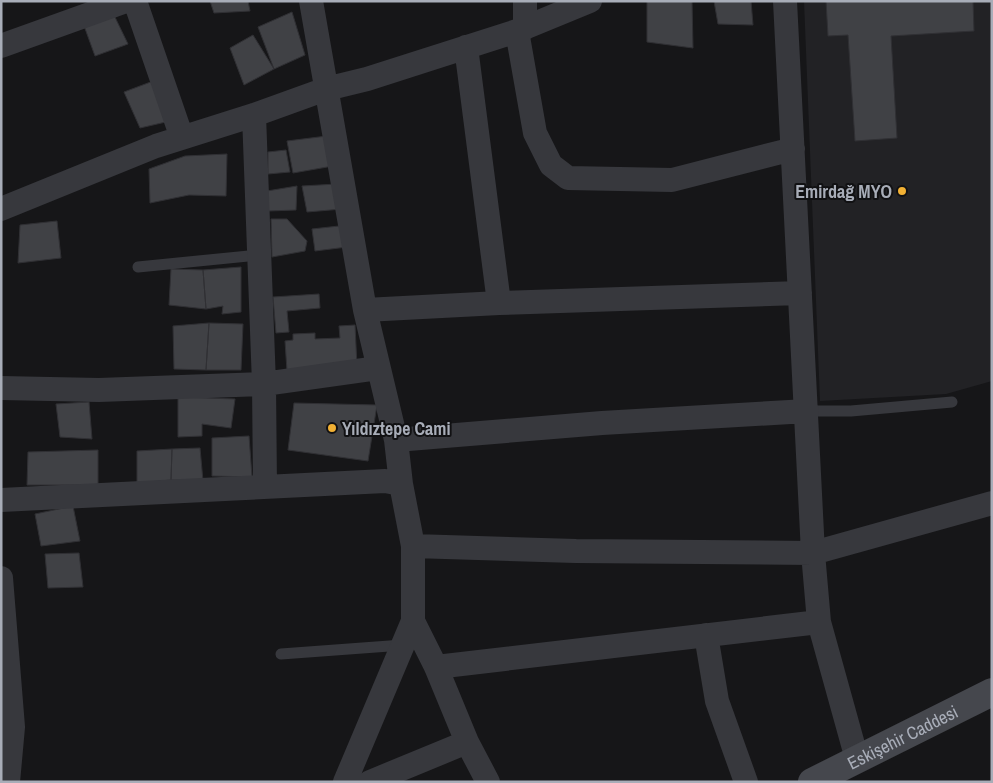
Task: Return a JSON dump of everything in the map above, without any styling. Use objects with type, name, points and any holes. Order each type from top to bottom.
[{"type":"main road","name":"Eskişehir Caddesi","points":[[816,781],[856,759],[992,692]]},
{"type":"street","points":[[1,46],[126,1]]},
{"type":"street","points":[[135,1],[182,138]]},
{"type":"street","points":[[311,1],[365,310],[396,440],[401,484],[413,546],[413,621],[345,782]]},
{"type":"street","points":[[525,1],[521,30],[535,133],[551,165],[568,178],[672,180],[793,149]]},
{"type":"street","points":[[1,209],[156,146],[254,115],[326,89],[367,79],[521,30],[590,1]]},
{"type":"street","points":[[785,1],[813,553],[819,622],[856,759]]},
{"type":"street","points":[[466,47],[499,303]]},
{"type":"street","points":[[254,115],[264,384],[265,487]]},
{"type":"street","points":[[365,310],[499,303],[800,293]]},
{"type":"street","points":[[1,388],[99,390],[264,384],[378,368]]},
{"type":"street","points":[[396,440],[602,423],[807,411]]},
{"type":"street","points":[[1,500],[385,481],[401,484]]},
{"type":"street","points":[[413,546],[576,551],[813,553],[992,502]]},
{"type":"street","points":[[1,578],[13,727],[8,782]]},
{"type":"street","points":[[413,621],[436,667],[467,742],[488,782]]},
{"type":"street","points":[[436,667],[819,622]]},
{"type":"street","points":[[706,635],[717,701],[746,782]]},
{"type":"street","points":[[370,782],[467,742]]},
{"type":"lane","points":[[138,267],[258,255]]},
{"type":"lane","points":[[807,411],[851,411],[952,402]]},
{"type":"lane","points":[[281,654],[403,645]]},
{"type":"shaded area","name":"Emirdağ MYO","points":[[804,1],[992,1],[992,381],[946,394],[820,401]]},
{"type":"building","points":[[210,1],[248,1],[250,11],[214,13]]},
{"type":"building","points":[[647,1],[692,1],[693,48],[647,42]]},
{"type":"building","points":[[714,1],[751,1],[753,25],[718,24]]},
{"type":"building","points":[[826,1],[973,1],[974,31],[891,36],[897,138],[855,141],[848,35],[828,36]]},
{"type":"building","points":[[112,11],[128,44],[95,56],[83,23]]},
{"type":"building","points":[[292,12],[305,55],[274,69],[258,27]]},
{"type":"building","points":[[253,35],[274,69],[244,85],[230,48]]},
{"type":"building","points":[[156,80],[170,121],[140,128],[124,92]]},
{"type":"building","points":[[327,136],[333,166],[293,173],[287,141]]},
{"type":"building","points":[[286,150],[290,172],[268,174],[268,152]]},
{"type":"building","points":[[227,154],[226,196],[189,195],[150,203],[149,169],[185,156]]},
{"type":"building","points":[[337,184],[342,209],[307,212],[302,186]]},
{"type":"building","points":[[297,186],[296,210],[268,211],[267,191]]},
{"type":"building","points":[[271,219],[287,219],[307,241],[305,251],[272,257]]},
{"type":"building","points":[[57,221],[61,258],[18,263],[20,225]]},
{"type":"building","points":[[339,226],[347,247],[315,251],[312,229]]},
{"type":"building","points":[[241,267],[241,312],[222,314],[223,306],[206,309],[203,270]]},
{"type":"building","points":[[171,269],[203,270],[206,309],[169,305]]},
{"type":"building","points":[[319,294],[320,308],[287,311],[289,332],[276,333],[273,297]]},
{"type":"building","points":[[209,323],[206,370],[174,369],[173,326]]},
{"type":"building","points":[[209,323],[243,324],[241,370],[206,370]]},
{"type":"building","points":[[355,325],[357,367],[287,371],[285,341],[293,340],[293,334],[315,333],[315,339],[340,338],[339,326]]},
{"type":"building","points":[[178,397],[235,399],[231,428],[202,424],[202,436],[178,437]]},
{"type":"building","points":[[89,402],[92,439],[60,437],[56,404]]},
{"type":"building","name":"Yıldıztepe Cami","points":[[294,403],[377,405],[368,461],[288,450]]},
{"type":"building","points":[[249,436],[252,477],[212,476],[212,438]]},
{"type":"building","points":[[200,448],[203,481],[171,480],[172,449]]},
{"type":"building","points":[[172,449],[171,480],[137,483],[137,451]]},
{"type":"building","points":[[98,450],[98,485],[27,485],[28,452]]},
{"type":"building","points":[[73,506],[80,541],[41,546],[35,514]]},
{"type":"building","points":[[79,553],[83,587],[48,588],[45,554]]},
{"type":"place","name":"Emirdağ MYO","points":[[902,191]]},
{"type":"place","name":"Yıldıztepe Cami","points":[[332,428]]}]
